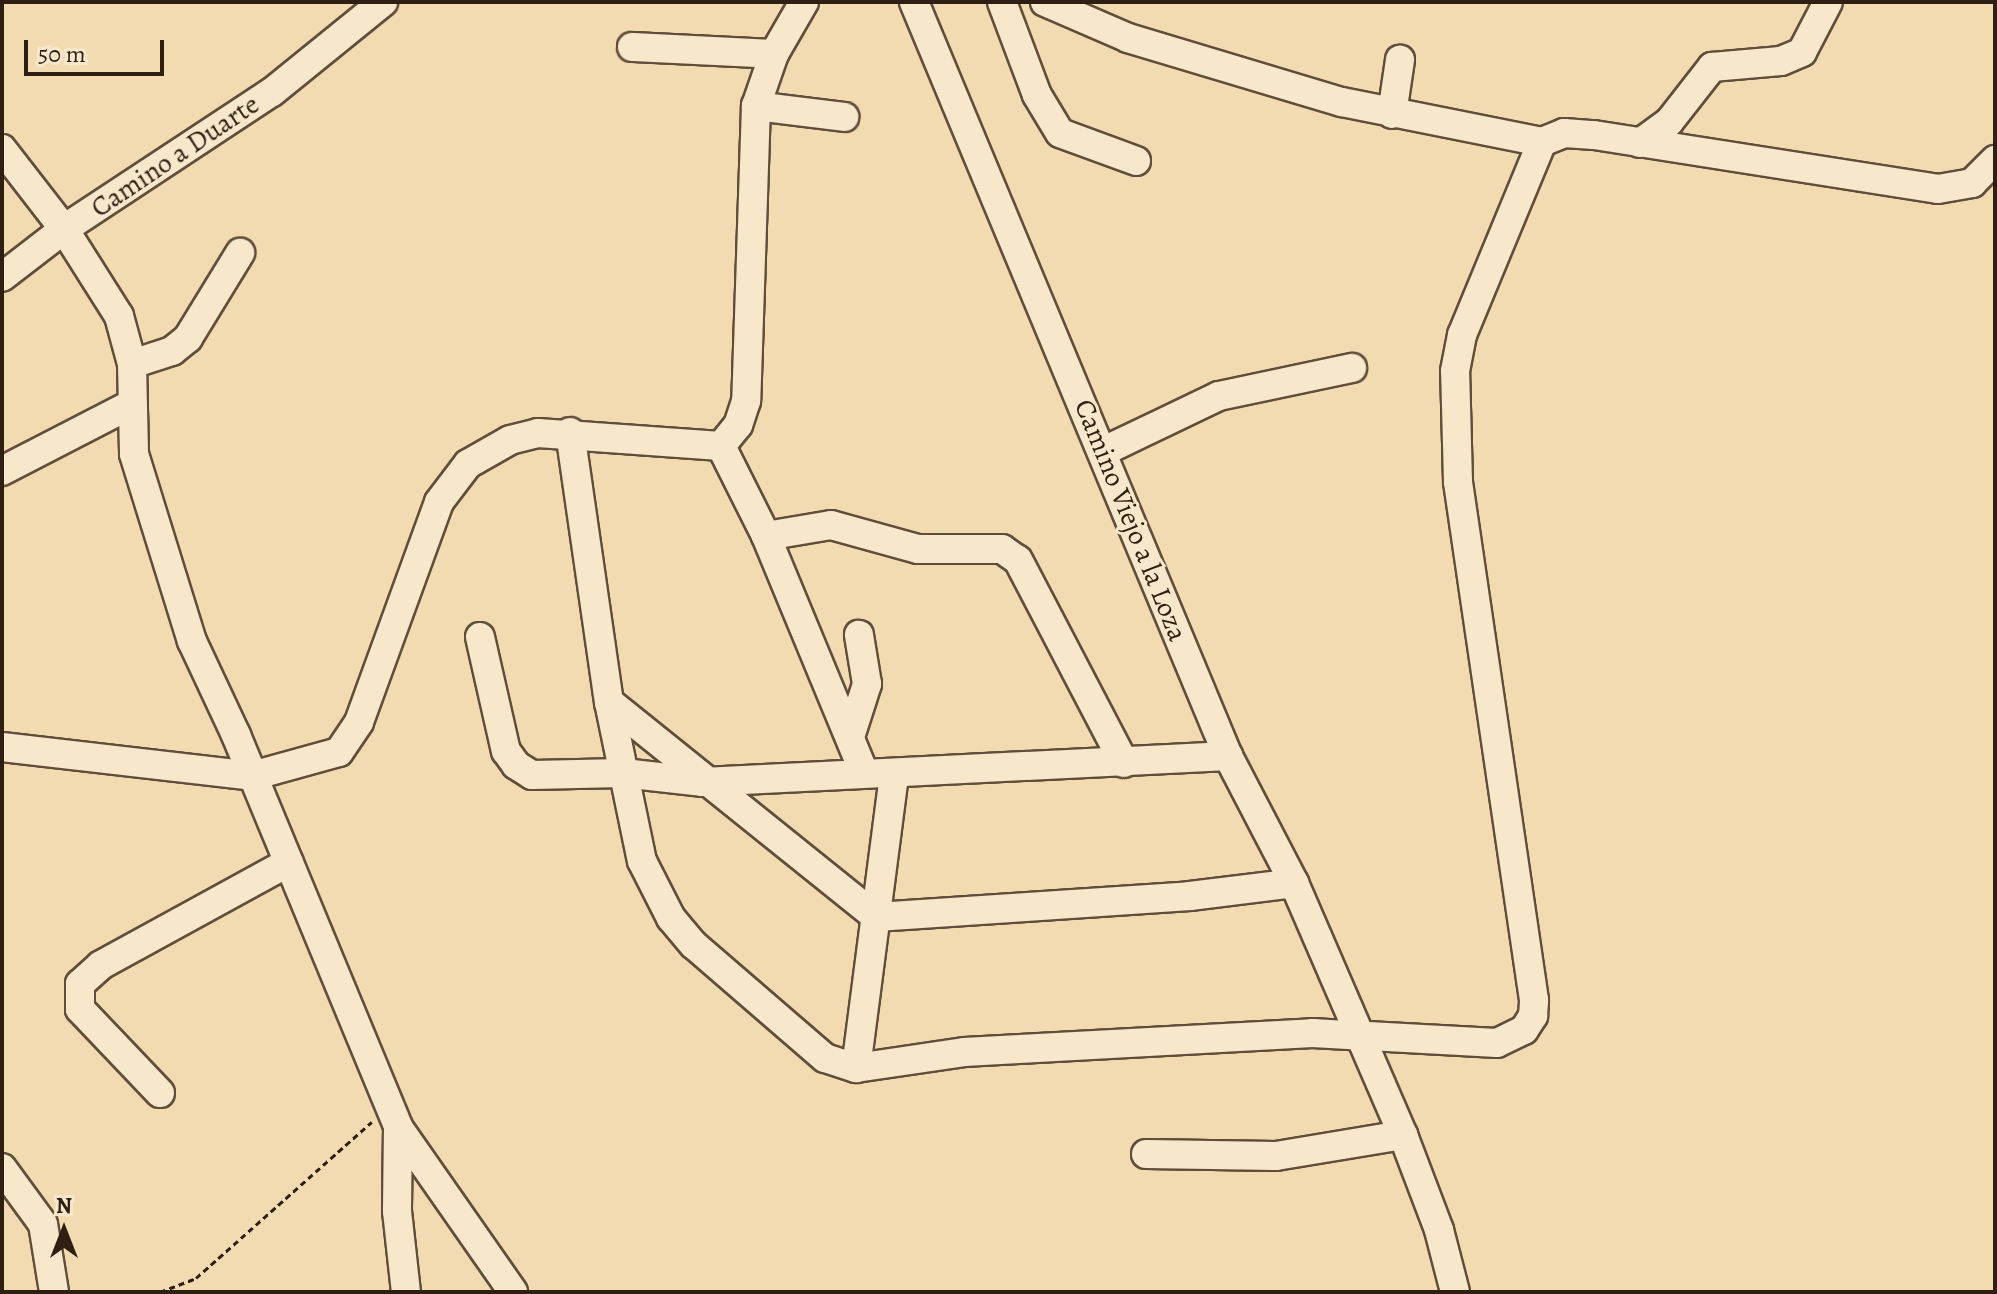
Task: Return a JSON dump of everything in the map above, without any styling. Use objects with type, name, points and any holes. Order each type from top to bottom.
[{"type":"street","name":"Camino a Duarte","points":[[2,277],[64,229],[272,92],[383,2]]},
{"type":"street","points":[[721,446],[738,425],[746,401],[756,106],[774,54],[804,2]]},
{"type":"street","name":"Camino Viejo a la Loza","points":[[914,2],[1104,451],[1228,756],[1294,883],[1356,1034],[1403,1135],[1439,1230],[1455,1292]]},
{"type":"street","points":[[1002,2],[1037,95],[1060,133],[1136,161]]},
{"type":"street","points":[[1045,2],[1162,50],[1392,114],[1542,142],[1573,133],[1938,189],[1972,183],[1995,160]]},
{"type":"street","points":[[1640,143],[1669,122],[1712,67],[1781,61],[1802,52],[1828,2]]},
{"type":"street","points":[[632,47],[774,54]]},
{"type":"street","points":[[1392,114],[1400,60]]},
{"type":"street","points":[[756,106],[844,117]]},
{"type":"street","points":[[570,432],[609,702],[642,861],[671,918],[694,945],[825,1058],[856,1068],[964,1052],[1113,1041],[1356,1034],[1497,1043],[1524,1030],[1533,1016],[1458,482],[1454,409],[1462,335],[1542,142]]},
{"type":"street","points":[[2,149],[64,229],[119,316],[132,364],[132,404],[140,477],[192,641],[289,862],[330,973],[394,1116],[513,1292]]},
{"type":"street","points":[[132,364],[172,351],[188,338],[240,253]]},
{"type":"street","points":[[1104,451],[1219,396],[1352,368]]},
{"type":"street","points":[[2,471],[132,404]]},
{"type":"street","points":[[2,747],[252,776],[314,762],[347,744],[439,502],[453,480],[487,451],[510,440],[570,432],[721,446]]},
{"type":"street","points":[[721,446],[766,536],[864,773]]},
{"type":"street","points":[[766,536],[831,525],[918,549],[1002,549],[1018,560],[1124,763]]},
{"type":"street","points":[[850,737],[867,684],[859,635]]},
{"type":"street","points":[[480,637],[506,751],[516,765],[532,775],[623,773],[703,782],[1228,756]]},
{"type":"street","points":[[609,702],[703,782],[876,917],[1084,899],[1190,896],[1294,883]]},
{"type":"street","points":[[856,1068],[894,774]]},
{"type":"street","points":[[160,1093],[80,1009],[80,984],[101,965],[289,862]]},
{"type":"street","points":[[394,1116],[397,1211],[406,1292]]},
{"type":"street","points":[[1146,1154],[1276,1156],[1403,1135]]},
{"type":"street","points":[[2,1168],[43,1224],[54,1292]]},
{"type":"path","points":[[160,1292],[196,1278],[394,1116]]}]
